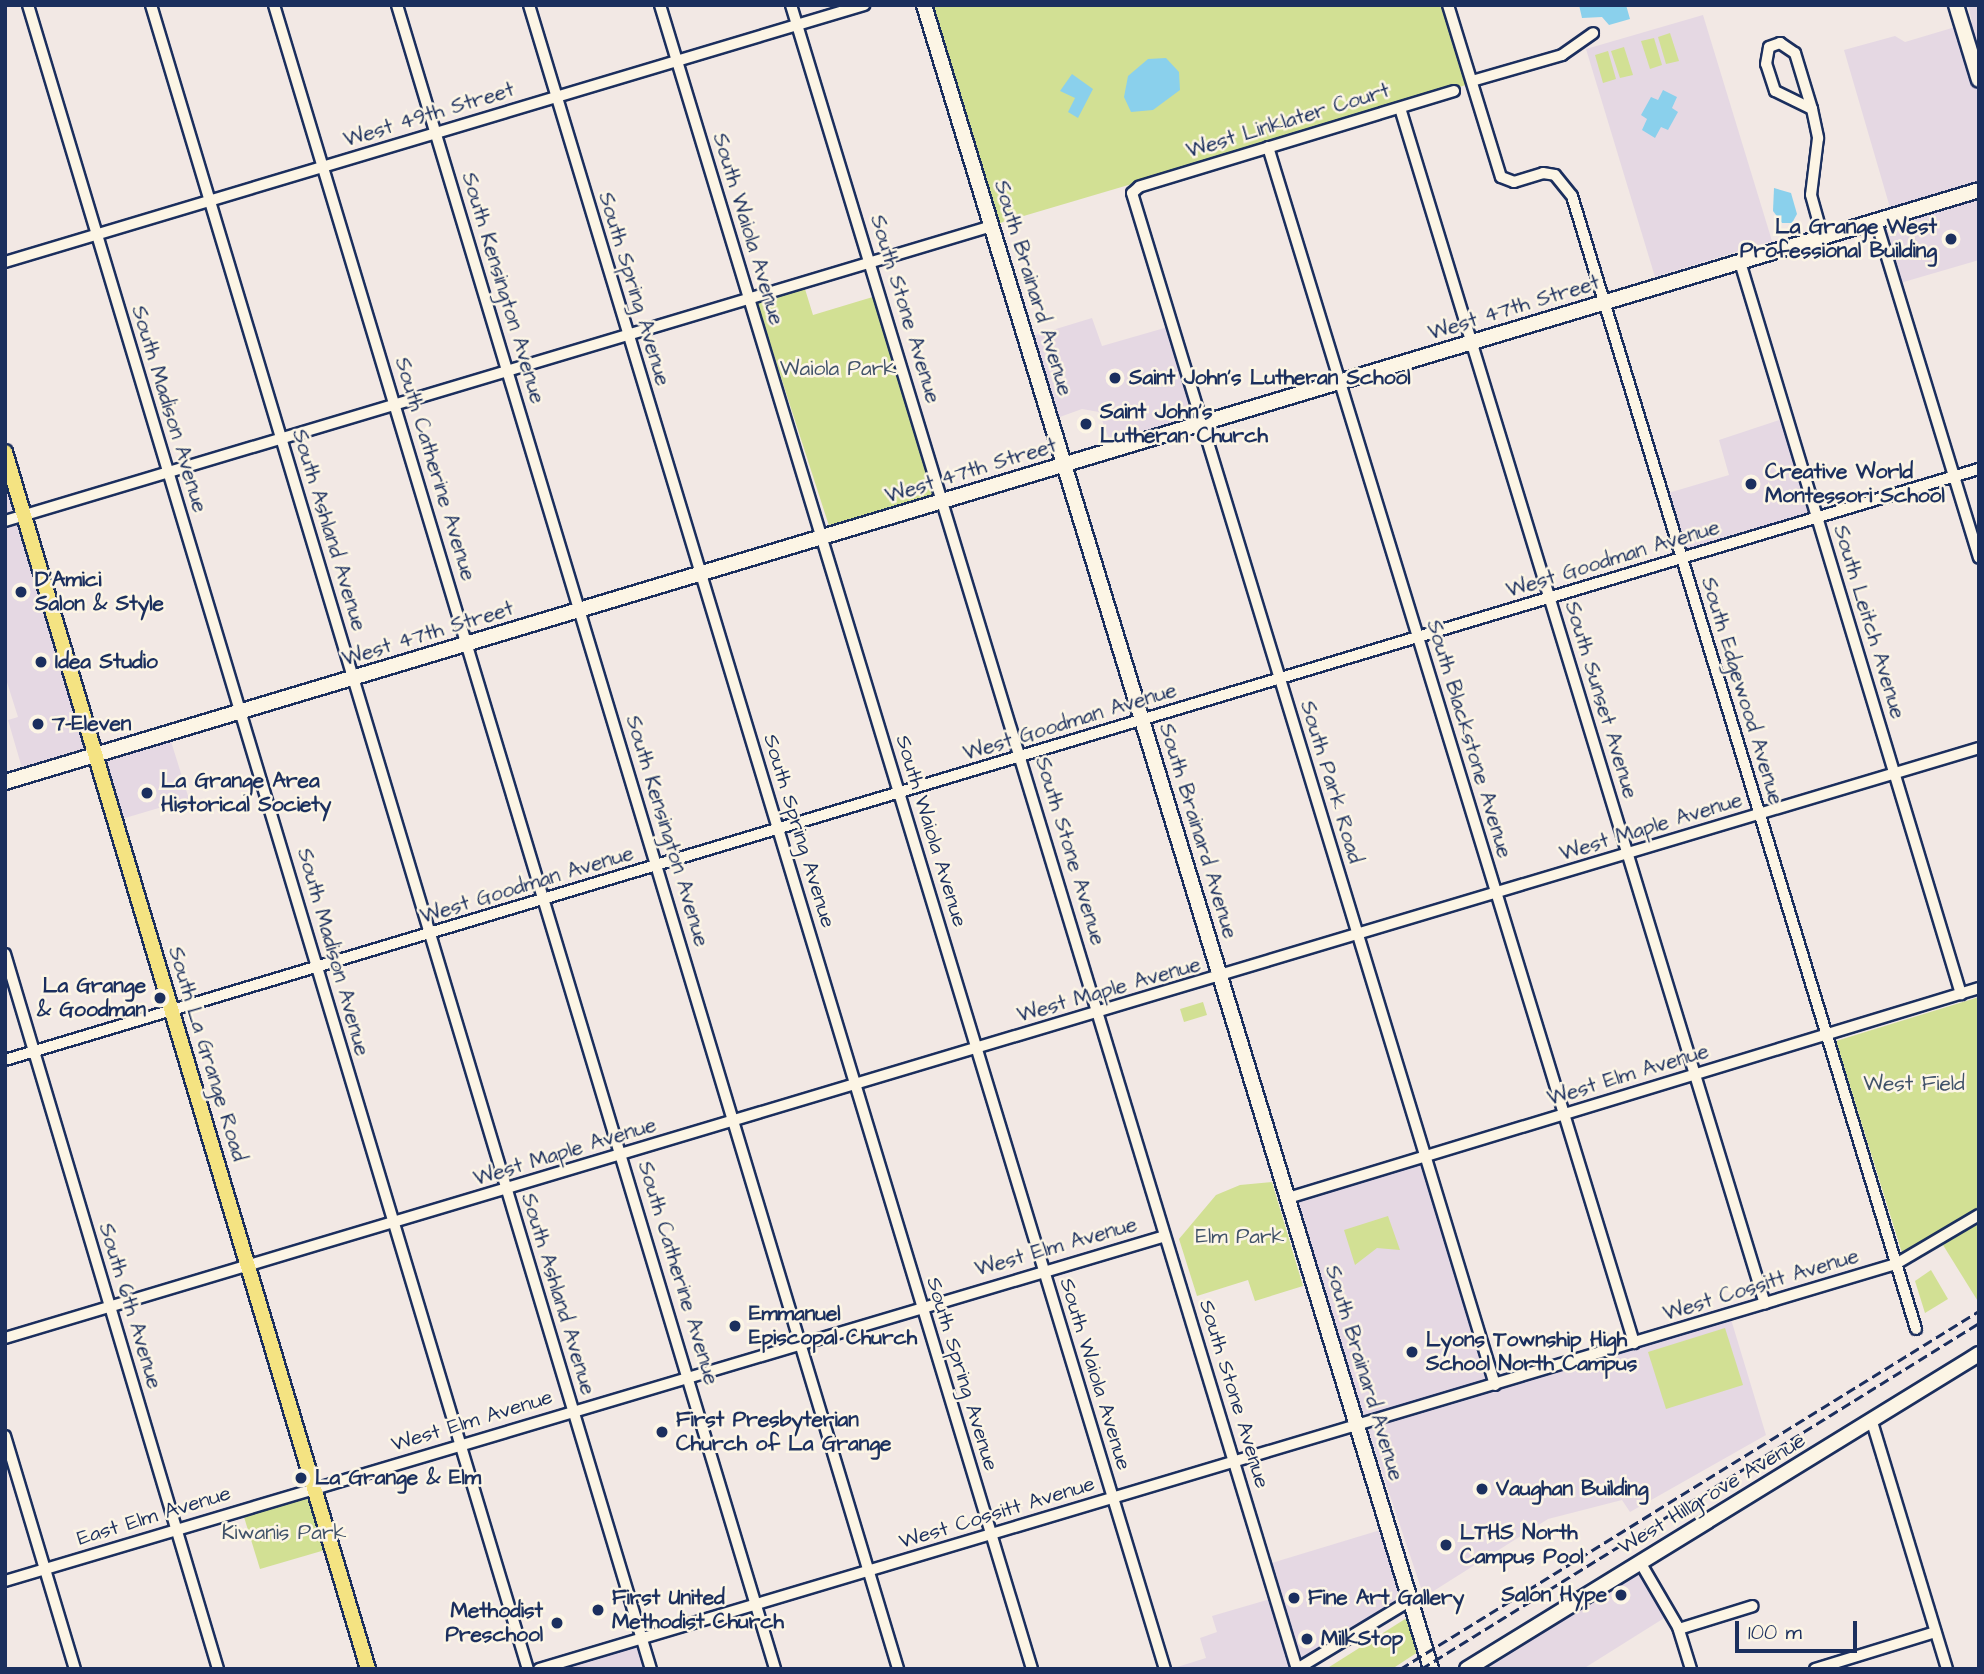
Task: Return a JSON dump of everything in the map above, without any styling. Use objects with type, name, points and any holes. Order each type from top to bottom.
[{"type":"main road","name":"South La Grange Road","points":[[5,452],[368,1669]]},
{"type":"street","name":"South Madison Avenue","points":[[28,5],[528,1669]]},
{"type":"street","name":"South Ashland Avenue","points":[[151,5],[651,1669]]},
{"type":"street","name":"South Catherine Avenue","points":[[274,5],[775,1669]]},
{"type":"street","name":"South Kensington Avenue","points":[[397,5],[898,1669]]},
{"type":"street","name":"South Spring Avenue","points":[[528,5],[1032,1669]]},
{"type":"street","name":"South Waiola Avenue","points":[[660,5],[1165,1669]]},
{"type":"street","name":"South Stone Avenue","points":[[791,5],[1100,1013],[1297,1669]]},
{"type":"street","name":"West 49th Street","points":[[5,262],[864,5]]},
{"type":"street","name":"South Brainard Avenue","points":[[924,5],[1431,1669]]},
{"type":"street","name":"South Edgewood Avenue","points":[[1448,5],[1501,177],[1514,182],[1543,173],[1564,181],[1604,303],[1916,1329]]},
{"type":"street","points":[[1956,5],[1979,80]]},
{"type":"street","points":[[1472,81],[1562,55],[1593,33]]},
{"type":"street","points":[[1812,110],[1775,92],[1766,64],[1769,47],[1780,43],[1795,53],[1812,110],[1818,138],[1811,195],[1822,237]]},
{"type":"street","name":"West Linklater Court","points":[[1133,190],[1454,92]]},
{"type":"street","name":"South Sunset Avenue","points":[[1400,108],[1765,1304]]},
{"type":"street","name":"South Blackstone Avenue","points":[[1268,147],[1634,1343]]},
{"type":"street","name":"South Park Road","points":[[1133,190],[1495,1385]]},
{"type":"street","name":"West 47th Street","points":[[5,782],[1979,190]]},
{"type":"street","points":[[1876,221],[1979,558]]},
{"type":"street","points":[[5,521],[992,226]]},
{"type":"street","name":"South Leitch Avenue","points":[[1740,262],[1961,994]]},
{"type":"street","name":"West Goodman Avenue","points":[[5,1060],[657,867],[1979,469]]},
{"type":"street","name":"West Maple Avenue","points":[[5,1338],[1221,978],[1979,748]]},
{"type":"street","name":"South 6th Avenue","points":[[5,954],[218,1669]]},
{"type":"street","name":"West Elm Avenue","points":[[1288,1198],[1979,988]]},
{"type":"street","name":"West Cossitt Avenue","points":[[539,1669],[1896,1264],[1979,1215]]},
{"type":"street","name":"West Elm Avenue","points":[[314,1488],[1166,1236]]},
{"type":"street","name":"West Hillgrove Avenue","points":[[1467,1669],[1979,1354]]},
{"type":"street","points":[[1872,1422],[1947,1669]]},
{"type":"street","points":[[5,1436],[75,1669]]},
{"type":"street","name":"East Elm Avenue","points":[[5,1581],[314,1488]]},
{"type":"street","points":[[1640,1562],[1679,1629],[1690,1669]]},
{"type":"street","points":[[1297,1669],[1411,1600]]},
{"type":"street","points":[[1679,1629],[1754,1606]]},
{"type":"street","points":[[1815,1669],[1936,1632]]},
{"type":"shaded area","points":[[1968,5],[1979,5],[1979,260],[1890,286],[1872,225],[1893,218],[1844,50],[1895,36],[1905,42],[1972,22]]},
{"type":"shaded area","points":[[1703,15],[1772,241],[1655,277],[1586,49]]},
{"type":"shaded area","name":"Saint John's Lutheran School","points":[[1092,318],[1102,346],[1168,327],[1196,418],[1111,444],[1099,412],[1082,409],[1057,418],[1033,336]]},
{"type":"shaded area","name":"Creative World Montessori School","points":[[1785,418],[1815,516],[1684,556],[1665,494],[1729,475],[1719,440]]},
{"type":"shaded area","points":[[5,467],[91,755],[24,775],[8,720],[18,717],[5,676]]},
{"type":"shaded area","points":[[169,735],[189,799],[115,821],[95,758]]},
{"type":"shaded area","name":"Lyons Township High School North Campus","points":[[1423,1160],[1494,1387],[1730,1316],[1766,1435],[1630,1512],[1622,1500],[1548,1519],[1424,1597],[1291,1200]]},
{"type":"shaded area","points":[[1387,1528],[1408,1599],[1298,1666],[1268,1564]]},
{"type":"shaded area","points":[[1639,1564],[1669,1615],[1583,1669],[1470,1669]]},
{"type":"shaded area","points":[[1274,1598],[1293,1669],[1171,1669],[1206,1658],[1200,1638],[1217,1632],[1212,1616]]},
{"type":"shaded area","points":[[638,1644],[646,1669],[554,1669]]},
{"type":"green space","points":[[933,5],[1441,5],[1466,85],[1000,223]]},
{"type":"green space","points":[[1670,33],[1679,61],[1666,64],[1658,37]]},
{"type":"green space","points":[[1654,38],[1662,65],[1650,69],[1641,41]]},
{"type":"green space","points":[[1624,47],[1633,75],[1620,78],[1611,51]]},
{"type":"green space","points":[[1608,51],[1616,79],[1603,83],[1595,55]]},
{"type":"green space","name":"Waiola Park","points":[[805,289],[813,315],[876,296],[937,498],[830,529],[757,303]]},
{"type":"green space","name":"West Field","points":[[1979,997],[1979,1208],[1902,1253],[1836,1041]]},
{"type":"green space","points":[[1203,1002],[1207,1015],[1184,1022],[1180,1009]]},
{"type":"green space","name":"Elm Park","points":[[1272,1182],[1303,1286],[1255,1301],[1248,1280],[1197,1296],[1179,1239],[1216,1195],[1240,1185]]},
{"type":"green space","points":[[1388,1216],[1400,1250],[1377,1248],[1355,1265],[1344,1230]]},
{"type":"green space","points":[[1979,1223],[1979,1303],[1943,1245]]},
{"type":"green space","points":[[1931,1270],[1948,1299],[1925,1313],[1915,1281]]},
{"type":"green space","points":[[1725,1328],[1743,1385],[1666,1409],[1648,1352]]},
{"type":"green space","name":"Kiwanis Park","points":[[308,1497],[325,1550],[260,1569],[244,1517]]},
{"type":"green space","points":[[1413,1614],[1424,1648],[1392,1669],[1326,1669]]},
{"type":"water","points":[[1579,5],[1626,5],[1630,19],[1609,25],[1602,17],[1582,18]]},
{"type":"water","points":[[1166,58],[1179,72],[1180,90],[1153,110],[1131,112],[1124,97],[1128,76],[1148,59]]},
{"type":"water","points":[[1072,74],[1093,89],[1078,118],[1068,112],[1075,98],[1060,91]]},
{"type":"water","points":[[1663,90],[1677,97],[1672,108],[1678,112],[1668,130],[1661,127],[1655,138],[1642,130],[1647,119],[1641,115],[1651,97],[1658,100]]},
{"type":"water","points":[[1774,188],[1791,193],[1797,214],[1792,223],[1782,223],[1773,211]]},
{"type":"railway","points":[[1400,1669],[1979,1311]]},
{"type":"railway","points":[[1421,1669],[1979,1323]]},
{"type":"place","name":"La Grange West Professional Building","points":[[1951,239]]},
{"type":"place","name":"Saint John's Lutheran School","points":[[1115,378]]},
{"type":"place","name":"Saint John's Lutheran Church","points":[[1086,424]]},
{"type":"place","name":"Creative World Montessori School","points":[[1751,484]]},
{"type":"place","name":"D'Amici Salon & Style","points":[[21,592]]},
{"type":"place","name":"Idea Studio","points":[[41,662]]},
{"type":"place","name":"7-Eleven","points":[[38,724]]},
{"type":"place","name":"La Grange Area Historical Society","points":[[147,793]]},
{"type":"place","name":"La Grange & Goodman","points":[[160,998]]},
{"type":"place","name":"Emmanuel Episcopal Church","points":[[735,1326]]},
{"type":"place","name":"Lyons Township High School North Campus","points":[[1412,1352]]},
{"type":"place","name":"First Presbyterian Church of La Grange","points":[[662,1432]]},
{"type":"place","name":"La Grange & Elm","points":[[301,1478]]},
{"type":"place","name":"Vaughan Building","points":[[1482,1489]]},
{"type":"place","name":"LTHS North Campus Pool","points":[[1446,1545]]},
{"type":"place","name":"Salon Hype","points":[[1621,1595]]},
{"type":"place","name":"Fine Art Gallery","points":[[1294,1598]]},
{"type":"place","name":"First United Methodist Church","points":[[598,1610]]},
{"type":"place","name":"Methodist Preschool","points":[[557,1623]]},
{"type":"place","name":"MilkStop","points":[[1307,1639]]}]
